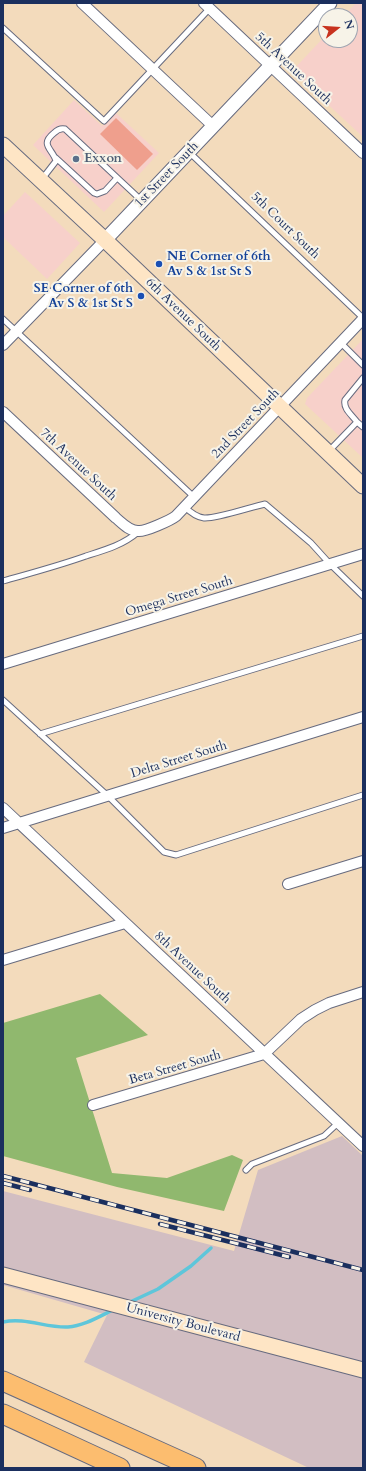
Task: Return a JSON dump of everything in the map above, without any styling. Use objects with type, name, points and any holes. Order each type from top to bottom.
[{"type":"highway","points":[[3,1381],[196,1468]]},
{"type":"highway","points":[[4,1415],[120,1468]]},
{"type":"main road","name":"6th Avenue South","points":[[3,145],[280,407],[360,480]]},
{"type":"main road","name":"University Boulevard","points":[[3,1275],[363,1370]]},
{"type":"street","points":[[82,3],[213,126]]},
{"type":"street","name":"1st Street South","points":[[3,345],[330,3]]},
{"type":"street","name":"5th Avenue South","points":[[207,6],[363,153]]},
{"type":"street","name":"2nd Street South","points":[[138,532],[170,521],[363,319]]},
{"type":"street","name":"7th Avenue South","points":[[3,412],[116,518],[128,528],[138,532]]},
{"type":"street","name":"Omega Street South","points":[[3,664],[363,554]]},
{"type":"street","name":"Delta Street South","points":[[3,828],[363,717]]},
{"type":"street","name":"8th Avenue South","points":[[3,808],[363,1146]]},
{"type":"street","points":[[288,884],[363,861]]},
{"type":"street","points":[[3,960],[126,923]]},
{"type":"street","points":[[264,1054],[301,1019],[315,1010],[329,1003],[363,992]]},
{"type":"street","name":"Beta Street South","points":[[93,1105],[264,1054]]},
{"type":"lane","points":[[3,28],[104,121],[152,70],[207,6]]},
{"type":"lane","points":[[117,178],[104,191],[97,194],[94,193],[56,158],[48,146],[48,138],[56,130],[62,128],[65,129],[142,201]]},
{"type":"lane","name":"5th Court South","points":[[189,152],[363,319]]},
{"type":"lane","points":[[41,180],[56,163],[56,158]]},
{"type":"lane","points":[[3,319],[194,497]]},
{"type":"lane","points":[[341,343],[363,365]]},
{"type":"lane","points":[[363,378],[345,400],[344,404],[345,408],[363,427]]},
{"type":"lane","points":[[328,452],[357,422]]},
{"type":"lane","points":[[184,507],[195,515],[204,518],[265,504],[311,543],[363,596]]},
{"type":"lane","points":[[3,582],[118,546],[129,540],[138,532]]},
{"type":"lane","points":[[40,734],[363,636]]},
{"type":"lane","points":[[3,700],[108,796],[164,852],[176,855],[363,795]]},
{"type":"lane","points":[[246,1170],[252,1164],[324,1136],[338,1123]]},
{"type":"shaded area","points":[[356,3],[363,3],[363,137],[292,71],[318,43],[318,48],[358,48],[358,8],[351,8]]},
{"type":"shaded area","points":[[74,100],[102,126],[116,113],[159,153],[104,212],[33,145]]},
{"type":"shaded area","points":[[25,192],[80,243],[47,279],[3,237],[3,216]]},
{"type":"shaded area","points":[[363,339],[363,458],[305,404],[307,398]]},
{"type":"shaded area","points":[[342,1136],[362,1155],[363,1154],[363,1468],[309,1468],[84,1362],[107,1315],[3,1285],[3,1191],[234,1251],[258,1170]]},
{"type":"green space","points":[[100,994],[148,1035],[76,1058],[112,1173],[167,1178],[232,1155],[243,1160],[224,1211],[117,1187],[3,1156],[3,1023]]},
{"type":"building","points":[[116,118],[153,154],[137,170],[100,134]]},
{"type":"waterway","points":[[128,1303],[158,1289],[191,1266],[211,1248]]},
{"type":"waterway","points":[[3,1322],[19,1321],[68,1327],[86,1323],[115,1309]]},
{"type":"railway","points":[[3,1176],[363,1270]]},
{"type":"railway","points":[[3,1183],[30,1190]]},
{"type":"railway","points":[[160,1224],[289,1257]]},
{"type":"place","name":"Exxon","points":[[76,159]]},
{"type":"place","name":"NE Corner of 6th Av S & 1st St S","points":[[159,264]]},
{"type":"place","name":"SE Corner of 6th Av S & 1st St S","points":[[141,296]]}]
